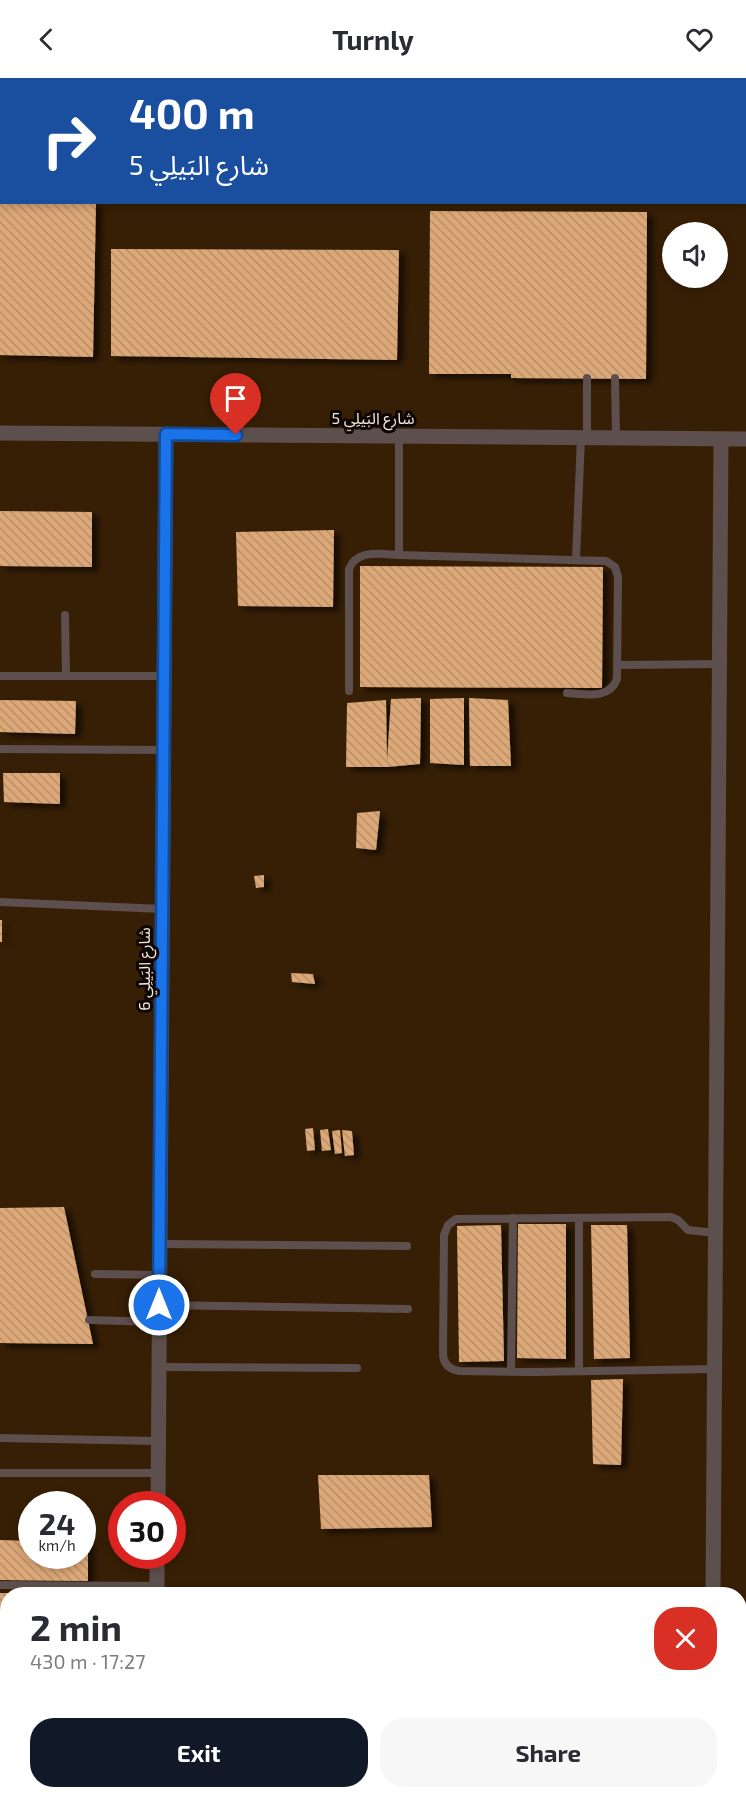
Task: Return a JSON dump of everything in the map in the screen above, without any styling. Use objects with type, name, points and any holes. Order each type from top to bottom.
[{"type":"street","name":"شارع البَيلِي 5","points":[[0,433],[746,439]]},
{"type":"street","name":"شارع البَيلِي 6","points":[[158,1491],[166,434]]},
{"type":"street","points":[[713,1587],[721,439]]},
{"type":"street","points":[[157,1569],[157,1587]]},
{"type":"lane","points":[[576,560],[587,378]]},
{"type":"lane","points":[[615,378],[616,438]]},
{"type":"lane","points":[[399,436],[399,555]]},
{"type":"lane","points":[[349,692],[349,569],[356,558],[361,555],[606,561],[618,572],[617,680],[615,685],[605,693],[567,693]]},
{"type":"lane","points":[[65,615],[66,676]]},
{"type":"lane","points":[[618,665],[720,664]]},
{"type":"lane","points":[[0,676],[164,676]]},
{"type":"lane","points":[[0,749],[164,750]]},
{"type":"lane","points":[[0,902],[163,909]]},
{"type":"lane","points":[[714,1369],[534,1372],[453,1370],[443,1358],[443,1341],[444,1235],[448,1225],[456,1219],[671,1217],[693,1232],[715,1233]]},
{"type":"lane","points":[[511,1371],[513,1218]]},
{"type":"lane","points":[[579,1218],[579,1370]]},
{"type":"lane","points":[[160,1244],[407,1246]]},
{"type":"lane","points":[[95,1274],[160,1275]]},
{"type":"lane","points":[[159,1305],[408,1309]]},
{"type":"lane","points":[[89,1320],[159,1322]]},
{"type":"lane","points":[[159,1367],[357,1368]]},
{"type":"lane","points":[[0,1438],[158,1441]]},
{"type":"lane","points":[[0,1473],[158,1473]]},
{"type":"lane","points":[[0,1585],[63,1587]]},
{"type":"shaded area","points":[[0,204],[746,204],[746,1587],[0,1587]]},
{"type":"building","points":[[0,204],[96,204],[93,357],[0,355]]},
{"type":"building","points":[[430,211],[647,212],[646,379],[511,378],[511,374],[429,374]]},
{"type":"building","points":[[111,249],[399,250],[397,360],[111,356]]},
{"type":"building","points":[[0,511],[92,512],[92,567],[0,566]]},
{"type":"building","points":[[334,530],[333,607],[238,606],[236,532]]},
{"type":"building","points":[[360,566],[603,567],[602,688],[360,687]]},
{"type":"building","points":[[421,698],[420,764],[346,767],[347,703],[386,700],[387,761],[391,699]]},
{"type":"building","points":[[464,698],[464,765],[430,763],[430,699]]},
{"type":"building","points":[[469,698],[508,700],[511,766],[470,766]]},
{"type":"building","points":[[0,700],[76,701],[75,734],[0,732]]},
{"type":"building","points":[[3,773],[60,773],[60,804],[4,802]]},
{"type":"building","points":[[380,811],[376,850],[356,848],[357,813]]},
{"type":"building","points":[[264,875],[264,887],[256,888],[254,876]]},
{"type":"building","points":[[0,920],[2,920],[2,942],[0,942]]},
{"type":"building","points":[[291,973],[313,974],[315,984],[292,982]]},
{"type":"building","points":[[313,1128],[315,1150],[307,1151],[305,1129]]},
{"type":"building","points":[[328,1129],[331,1150],[322,1151],[320,1130]]},
{"type":"building","points":[[340,1130],[342,1153],[335,1154],[332,1131]]},
{"type":"building","points":[[342,1130],[352,1131],[354,1155],[345,1156]]},
{"type":"building","points":[[64,1207],[93,1344],[0,1343],[0,1208]]},
{"type":"building","points":[[518,1224],[566,1224],[566,1359],[517,1358]]},
{"type":"building","points":[[501,1225],[504,1361],[459,1362],[457,1226]]},
{"type":"building","points":[[591,1225],[627,1225],[630,1358],[594,1359]]},
{"type":"building","points":[[623,1379],[621,1465],[593,1464],[591,1380]]},
{"type":"building","points":[[318,1475],[429,1475],[432,1527],[321,1529]]},
{"type":"building","points":[[0,1540],[18,1541],[18,1569],[88,1569],[88,1581],[0,1580]]},
{"type":"route","points":[[159,1305],[166,434],[236,435]]}]
